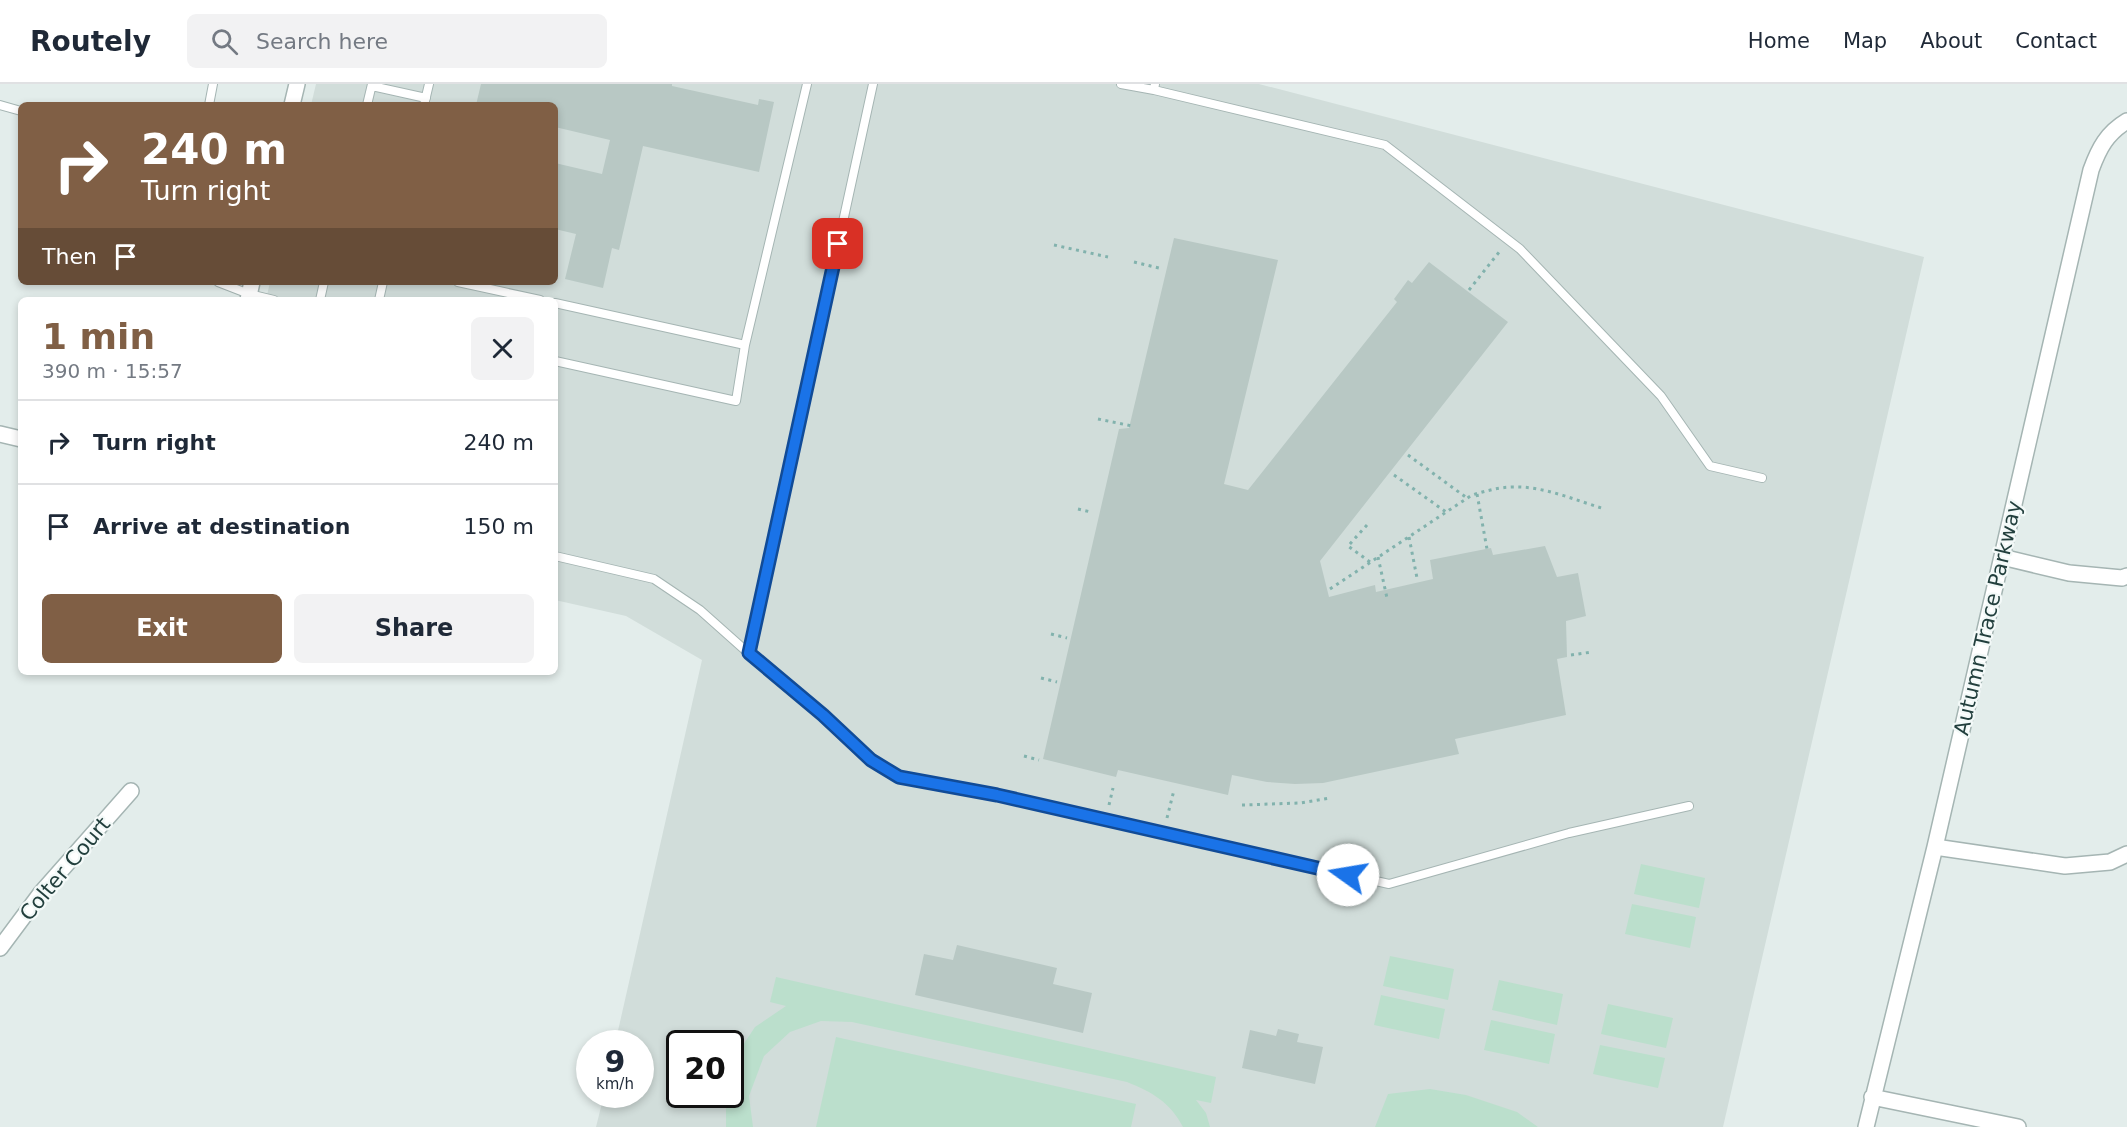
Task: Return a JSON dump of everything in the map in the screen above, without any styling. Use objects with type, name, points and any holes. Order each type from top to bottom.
[{"type":"street","points":[[293,102],[297,84]]},
{"type":"street","name":"Autumn Trace Parkway","points":[[1866,1127],[1935,847],[2091,170],[2103,141],[2114,129],[2127,121]]},
{"type":"street","points":[[0,434],[18,438]]},
{"type":"street","points":[[2002,557],[2069,573],[2127,576]]},
{"type":"street","name":"Colter Court","points":[[0,948],[41,893],[131,791]]},
{"type":"street","points":[[1935,847],[2065,866],[2110,862],[2127,854]]},
{"type":"street","points":[[1872,1097],[2018,1127]]},
{"type":"lane","points":[[210,102],[213,84]]},
{"type":"lane","points":[[368,102],[372,85],[425,101],[429,84]]},
{"type":"lane","points":[[558,362],[736,401],[745,345],[807,84]]},
{"type":"lane","points":[[749,653],[873,84]]},
{"type":"lane","points":[[1121,84],[1155,87],[1385,145],[1520,249],[1661,396],[1710,466],[1762,478]]},
{"type":"lane","points":[[0,105],[18,110]]},
{"type":"lane","points":[[228,285],[265,297]]},
{"type":"lane","points":[[472,285],[526,297]]},
{"type":"lane","points":[[558,304],[745,345]]},
{"type":"lane","points":[[558,557],[654,579],[700,610],[823,715],[871,760],[899,777],[997,795],[1389,884],[1569,833],[1689,806]]},
{"type":"path","points":[[1054,246],[1108,256]]},
{"type":"path","points":[[1469,290],[1504,247]]},
{"type":"path","points":[[1134,262],[1163,269]]},
{"type":"path","points":[[1098,419],[1132,426]]},
{"type":"path","points":[[1408,454],[1467,498]]},
{"type":"path","points":[[1395,475],[1446,512]]},
{"type":"path","points":[[1330,589],[1467,498],[1477,494],[1499,488],[1517,487],[1541,490],[1605,508]]},
{"type":"path","points":[[1477,494],[1487,549]]},
{"type":"path","points":[[1078,509],[1091,512]]},
{"type":"path","points":[[1367,525],[1348,546],[1370,562]]},
{"type":"path","points":[[1409,537],[1417,578]]},
{"type":"path","points":[[1378,557],[1387,598]]},
{"type":"path","points":[[1051,633],[1067,638]]},
{"type":"path","points":[[1571,656],[1592,652]]},
{"type":"path","points":[[1041,678],[1057,682]]},
{"type":"path","points":[[1024,756],[1039,760]]},
{"type":"path","points":[[1108,805],[1113,788]]},
{"type":"path","points":[[1167,818],[1174,790]]},
{"type":"path","points":[[1242,805],[1300,803],[1330,798]]},
{"type":"shaded area","points":[[316,84],[1259,84],[1924,257],[1723,1127],[596,1127],[601,1108],[654,1108],[654,1030],[618,1030],[702,660],[626,616],[558,601],[558,297],[267,297],[269,285],[558,285],[558,102],[312,102]]},
{"type":"green space","points":[[1641,864],[1705,878],[1699,908],[1634,894]]},
{"type":"green space","points":[[1632,904],[1696,917],[1690,948],[1625,934]]},
{"type":"green space","points":[[1390,956],[1454,969],[1448,1000],[1383,986]]},
{"type":"green space","points":[[776,977],[1216,1077],[1211,1103],[1196,1100],[1206,1113],[1210,1127],[1183,1127],[1166,1104],[1127,1082],[852,1022],[821,1021],[790,1032],[764,1056],[749,1096],[753,1127],[726,1127],[726,1108],[744,1108],[744,1044],[755,1027],[786,1006],[770,1002]]},
{"type":"green space","points":[[1499,980],[1563,994],[1557,1025],[1492,1010]]},
{"type":"green space","points":[[1381,995],[1445,1009],[1439,1039],[1374,1025]]},
{"type":"green space","points":[[1608,1004],[1673,1018],[1666,1048],[1601,1034]]},
{"type":"green space","points":[[1491,1020],[1555,1034],[1549,1064],[1484,1050]]},
{"type":"green space","points":[[836,1037],[1136,1104],[1131,1127],[816,1127]]},
{"type":"green space","points":[[1600,1045],[1665,1058],[1658,1088],[1593,1074]]},
{"type":"green space","points":[[1430,1089],[1466,1095],[1517,1112],[1538,1127],[1375,1127],[1388,1094]]},
{"type":"building","points":[[481,84],[672,84],[672,86],[758,105],[759,99],[774,102],[759,172],[643,146],[619,250],[612,248],[603,288],[565,279],[576,234],[558,230],[558,164],[602,174],[610,140],[558,128],[558,102],[477,102]]},
{"type":"building","points":[[1174,238],[1278,260],[1224,484],[1248,490],[1397,302],[1394,299],[1408,280],[1412,283],[1429,262],[1508,322],[1320,561],[1329,597],[1375,585],[1376,592],[1433,579],[1430,560],[1491,548],[1493,555],[1545,546],[1557,577],[1578,573],[1586,616],[1566,621],[1567,657],[1557,659],[1566,715],[1455,739],[1459,754],[1323,783],[1267,782],[1232,775],[1228,795],[1118,770],[1116,777],[1043,759],[1119,429],[1129,428]]},
{"type":"building","points":[[957,945],[1057,968],[1053,984],[1092,993],[1083,1033],[915,995],[924,954],[953,960]]},
{"type":"building","points":[[1278,1029],[1299,1034],[1297,1042],[1323,1047],[1315,1084],[1242,1068],[1250,1030],[1276,1036]]},
{"type":"route","points":[[838,244],[749,653],[823,715],[871,760],[899,777],[997,795],[1348,875]]}]
